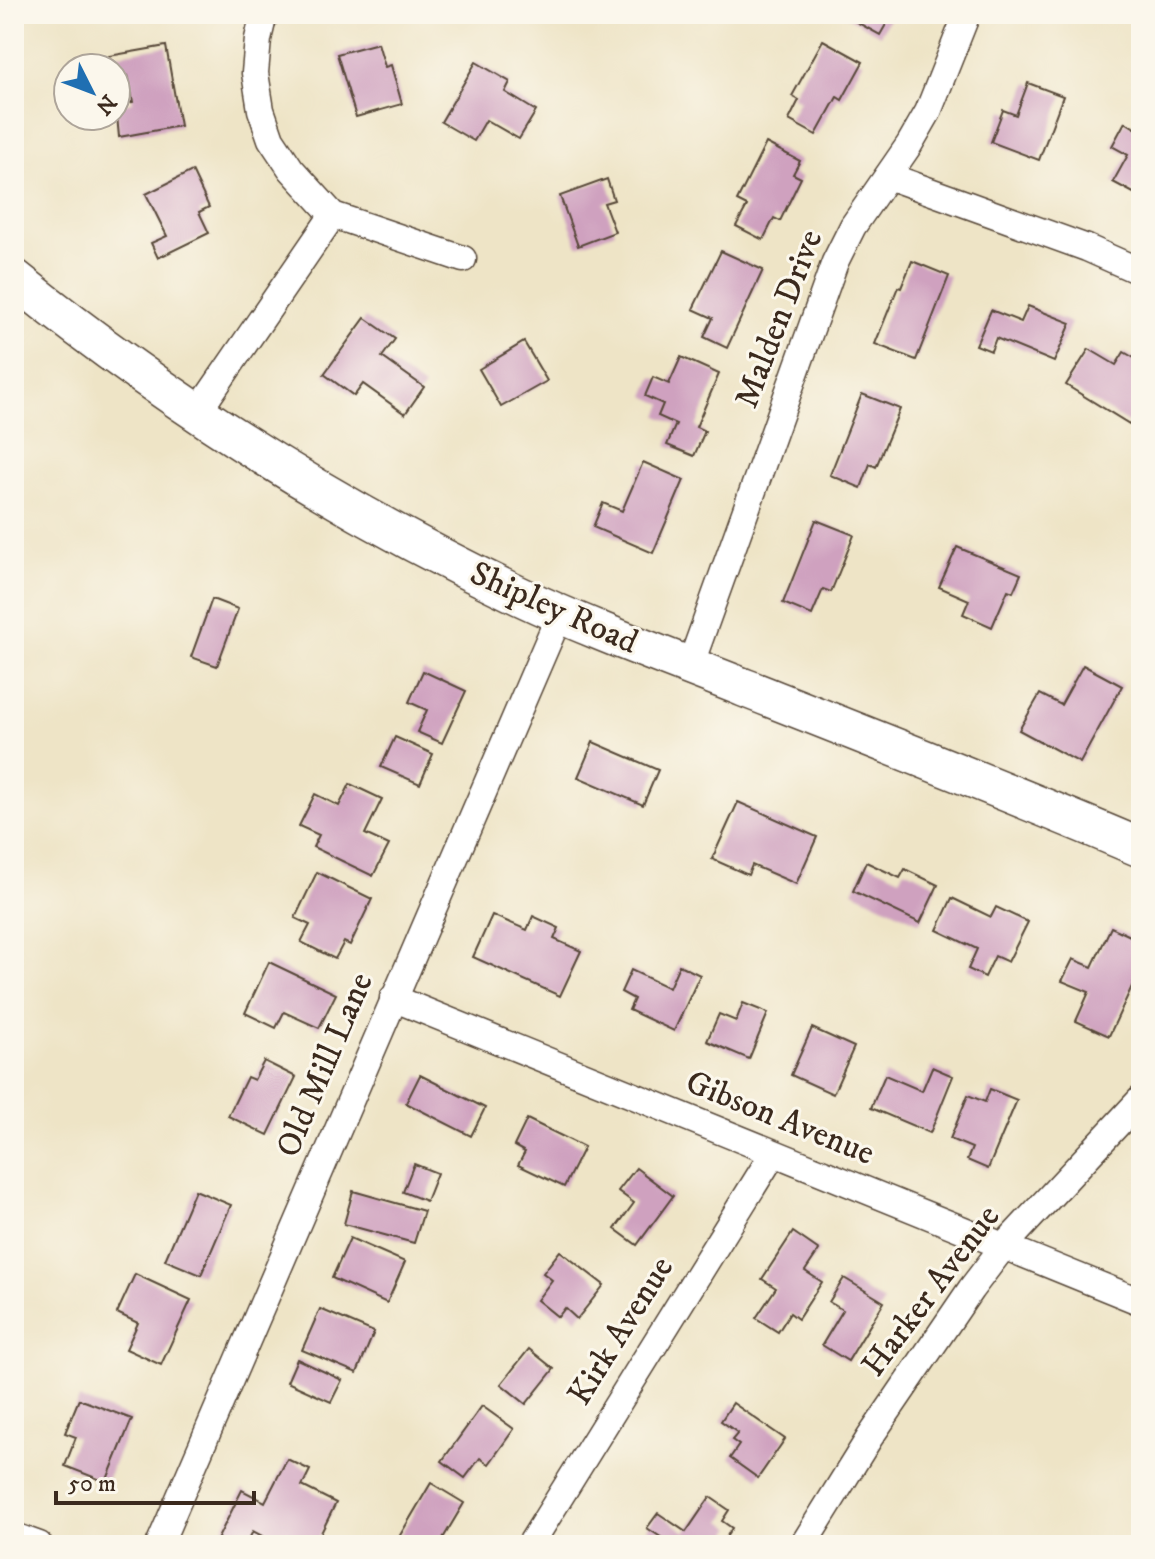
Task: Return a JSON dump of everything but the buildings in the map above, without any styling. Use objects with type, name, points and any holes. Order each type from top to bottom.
[{"type":"main road","name":"Shipley Road","points":[[14,278],[197,413],[410,541],[560,614],[1141,848]]},
{"type":"street","points":[[264,14],[255,73],[271,139],[291,169],[333,215],[463,259]]},
{"type":"street","name":"Malden Drive","points":[[690,666],[835,262],[853,226],[928,112],[967,14]]},
{"type":"street","points":[[888,176],[1087,248],[1141,272]]},
{"type":"street","points":[[197,413],[333,215]]},
{"type":"street","name":"Old Mill Lane","points":[[159,1545],[560,614]]},
{"type":"street","name":"Gibson Avenue","points":[[393,998],[1141,1302]]},
{"type":"street","name":"Harker Avenue","points":[[803,1545],[903,1386],[1003,1247],[1141,1099]]},
{"type":"street","name":"Kirk Avenue","points":[[530,1545],[773,1154]]},
{"type":"street","points":[[14,1536],[39,1545]]}]
